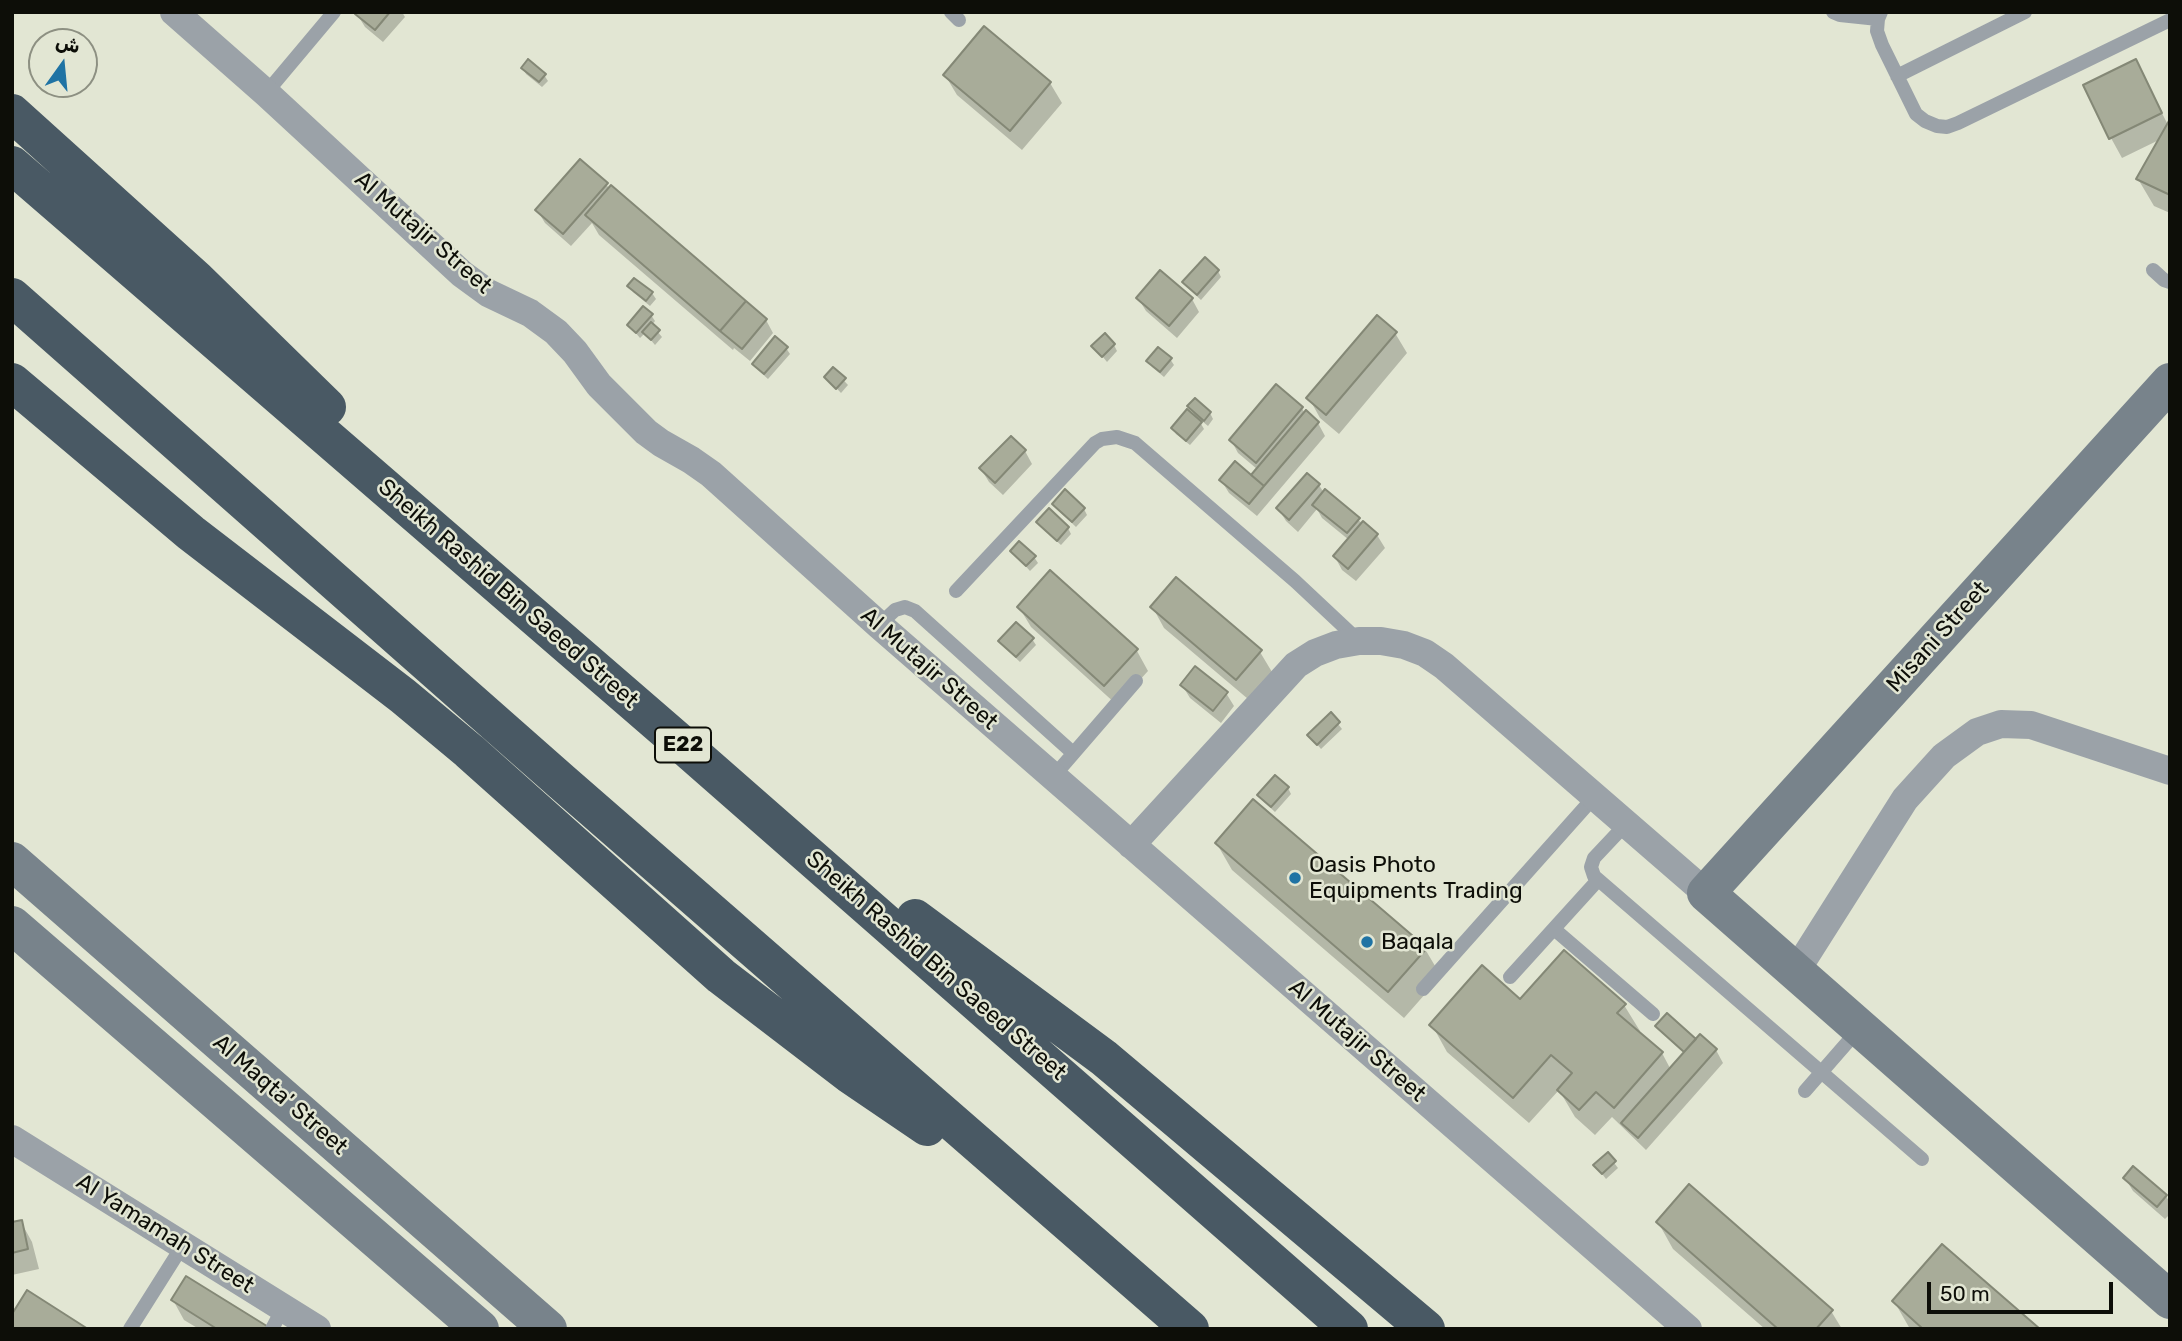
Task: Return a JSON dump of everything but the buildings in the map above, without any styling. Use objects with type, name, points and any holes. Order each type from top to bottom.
[{"type":"highway","points":[[12,113],[196,279],[625,696]]},
{"type":"highway","name":"Sheikh Rashid Bin Saeed Street","points":[[12,165],[685,747],[1349,1329]]},
{"type":"highway","points":[[12,296],[551,773],[1190,1329]]},
{"type":"highway","points":[[12,382],[180,524],[469,751],[721,976],[784,1026],[869,1088],[1034,1193]]},
{"type":"highway","points":[[685,747],[1104,1058],[1426,1329]]},
{"type":"street","name":"Al Mutajir Street","points":[[174,12],[462,274],[488,293],[530,313],[556,332],[575,352],[599,385],[646,432],[711,474],[878,625],[1688,1329]]},
{"type":"street","name":"Misani Street","points":[[1706,894],[2170,382]]},
{"type":"street","points":[[1131,845],[1296,665],[1315,653],[1336,645],[1359,641],[1404,645],[1425,653],[1444,666],[1595,796],[2170,1300]]},
{"type":"street","points":[[1796,971],[1905,799],[1944,755],[1977,732],[2001,724],[2031,725],[2170,771]]},
{"type":"street","name":"Al Maqta' Street","points":[[12,861],[548,1329]]},
{"type":"street","name":"Al Maqta' Street","points":[[12,925],[480,1329]]},
{"type":"street","points":[[166,1058],[177,1047],[186,1045],[196,1049],[226,1075],[270,1086]]},
{"type":"street","name":"Al Yamamah Street","points":[[12,1139],[183,1245],[278,1318],[317,1329]]},
{"type":"lane","points":[[266,93],[334,12]]},
{"type":"lane","points":[[1833,12],[1880,16],[1877,31],[1916,114],[1925,121],[1947,127],[2170,20]]},
{"type":"lane","points":[[1897,76],[2025,12]]},
{"type":"lane","points":[[2153,270],[2170,282]]},
{"type":"lane","points":[[956,591],[1095,443],[1117,437],[1135,443],[1295,581],[1359,641]]},
{"type":"lane","points":[[878,625],[895,610],[905,607],[915,611],[1073,753]]},
{"type":"lane","points":[[1053,776],[1136,681]]},
{"type":"lane","points":[[1423,989],[1595,796]]},
{"type":"lane","points":[[1626,824],[1592,863],[1591,872],[1598,880],[1922,1159]]},
{"type":"lane","points":[[1510,976],[1598,880]]},
{"type":"lane","points":[[1554,929],[1653,1014]]},
{"type":"lane","points":[[1805,1091],[1860,1027]]},
{"type":"lane","points":[[130,1329],[183,1245]]},
{"type":"place","name":"Oasis Photo Equipments Trading","points":[[1295,878]]},
{"type":"place","name":"Baqala","points":[[1367,942]]}]
